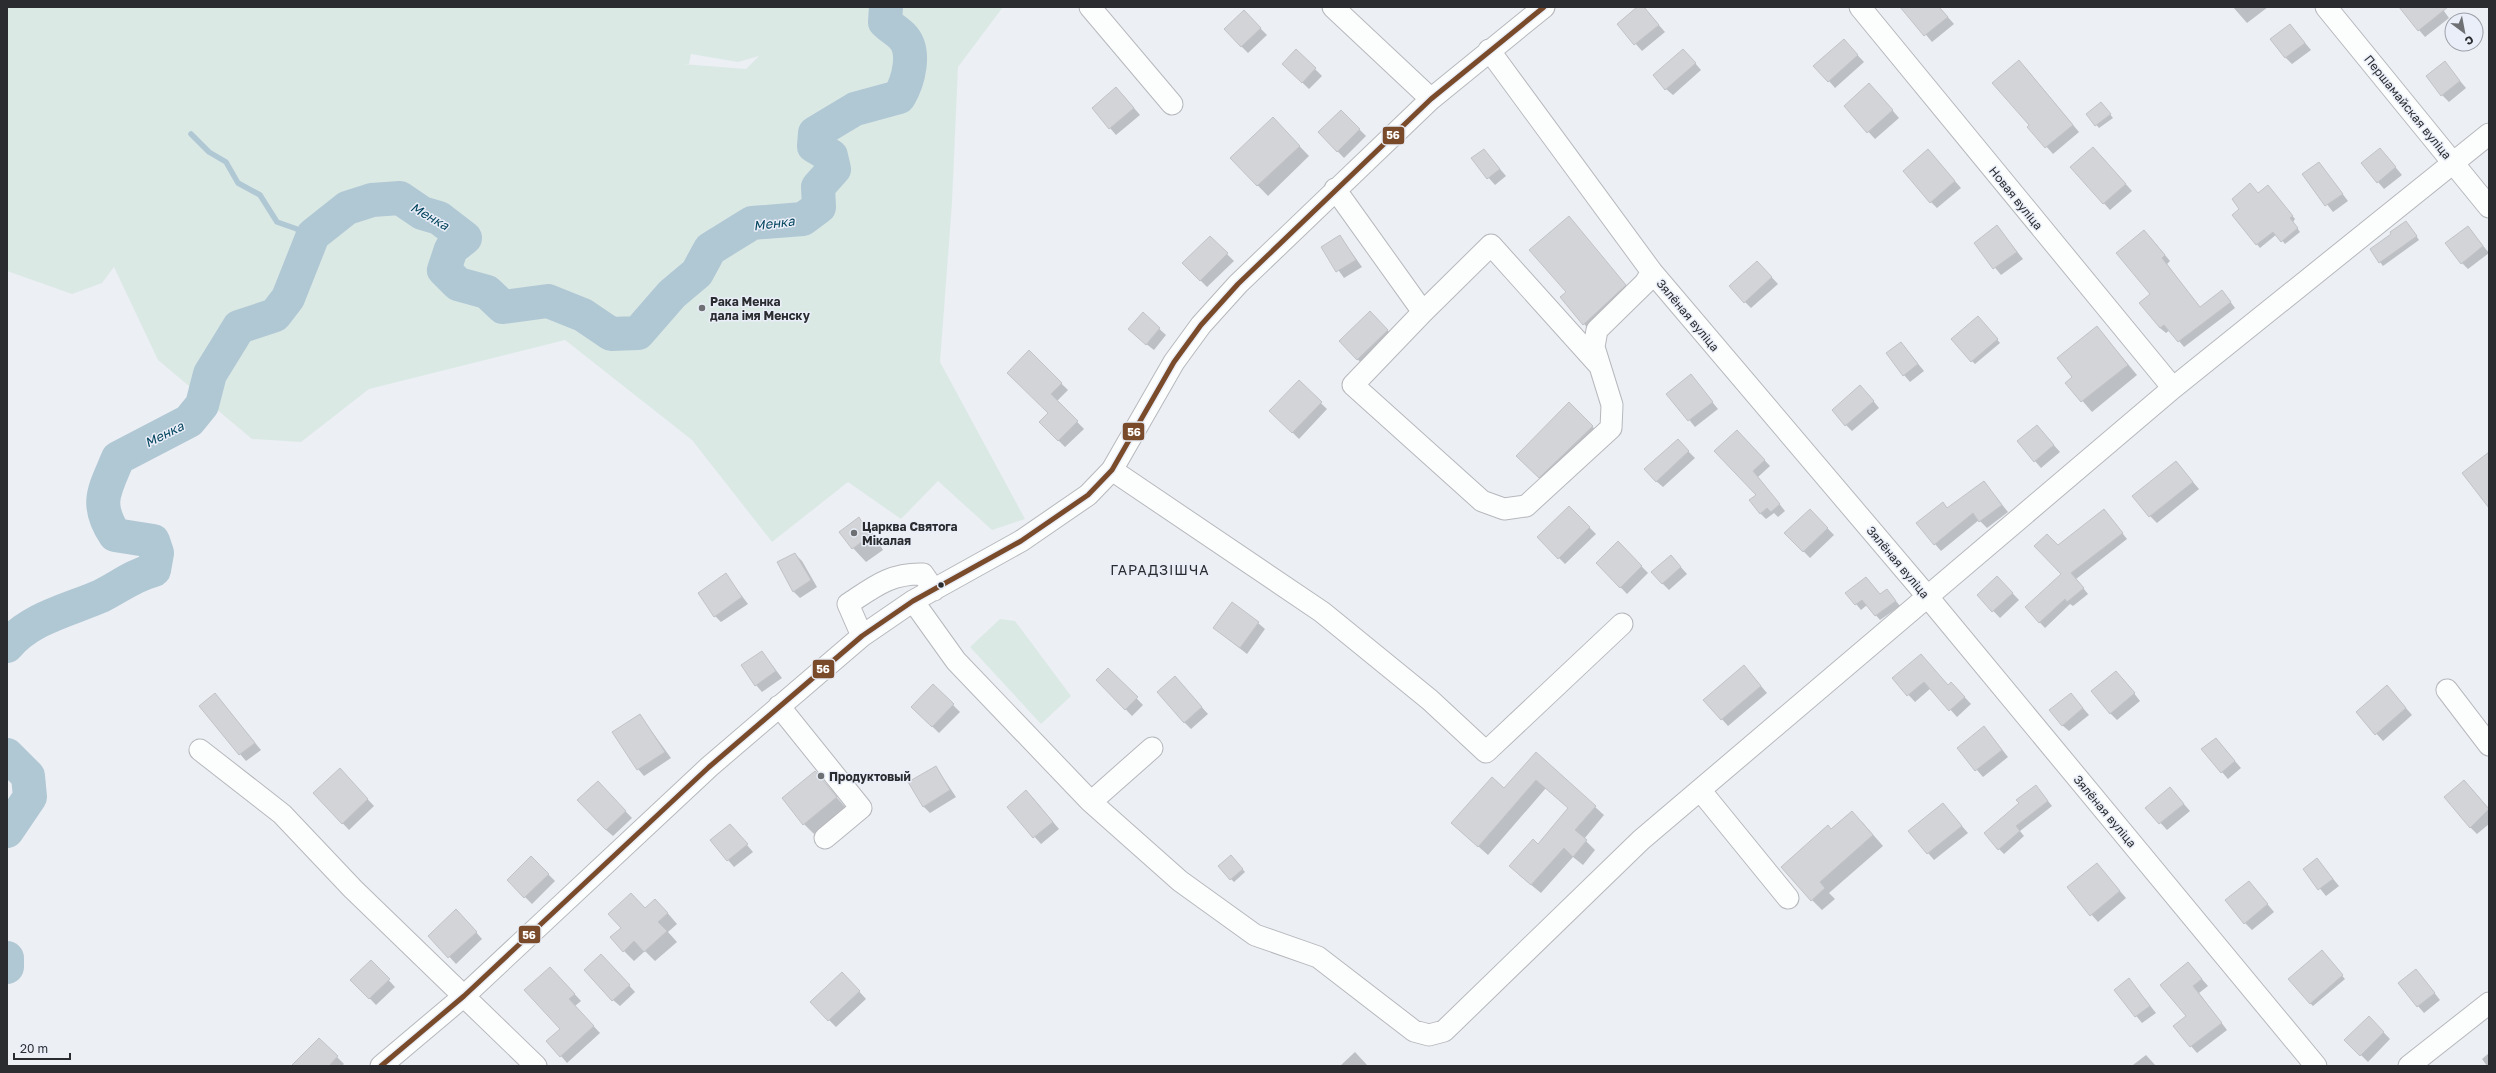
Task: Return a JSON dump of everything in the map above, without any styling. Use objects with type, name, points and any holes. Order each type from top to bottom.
[{"type":"street","points":[[1090,7],[1172,104]]},
{"type":"street","points":[[1333,7],[1431,99]]},
{"type":"street","points":[[381,1066],[464,996],[709,767],[862,636],[912,601],[934,590],[1054,520],[1088,496],[1112,470],[1174,362],[1201,325],[1238,284],[1335,189],[1431,99],[1489,50],[1544,7]]},
{"type":"street","name":"Новая вуліца","points":[[1860,7],[2173,388]]},
{"type":"street","name":"Першамайская вуліца","points":[[2326,7],[2489,207]]},
{"type":"street","name":"Зялёная вуліца","points":[[1489,50],[1652,272],[1927,596],[2316,1066]]},
{"type":"street","points":[[912,601],[956,661],[1091,802],[1180,881],[1255,935],[1318,957],[1414,1031],[1429,1035],[1444,1031],[1641,840],[2173,388],[2489,134]]},
{"type":"street","points":[[1335,189],[1424,312]]},
{"type":"street","points":[[1600,365],[1491,245],[1353,385],[1482,501],[1504,509],[1526,506],[1611,428],[1612,405],[1600,365],[1594,347],[1597,330],[1645,284],[1652,272]]},
{"type":"street","points":[[1112,470],[1322,612],[1430,700],[1486,752],[1622,624]]},
{"type":"street","points":[[862,636],[848,604],[887,579],[909,573],[923,574],[934,590]]},
{"type":"street","points":[[2446,690],[2489,745]]},
{"type":"street","points":[[779,706],[861,808],[825,838]]},
{"type":"street","points":[[1091,802],[1152,748]]},
{"type":"street","points":[[200,750],[282,814],[353,889],[536,1066]]},
{"type":"street","points":[[1700,790],[1788,898]]},
{"type":"street","points":[[2409,1066],[2489,1003]]},
{"type":"shaded area","points":[[7,7],[1003,7],[958,67],[952,203],[940,362],[1025,519],[992,530],[938,481],[901,519],[848,482],[772,542],[692,440],[565,340],[369,389],[301,442],[252,439],[158,360],[114,267],[102,283],[72,294],[7,271]],"holes":[[[691,54],[738,62],[759,56],[746,69],[683,64],[689,64]]]},
{"type":"shaded area","points":[[1000,619],[1015,621],[1071,696],[1041,724],[970,647]]},
{"type":"building","points":[[1637,7],[1644,7],[1659,25],[1634,45],[1617,24]]},
{"type":"building","points":[[1900,7],[1939,7],[1948,17],[1924,36]]},
{"type":"building","points":[[2399,7],[2448,7],[2418,31]]},
{"type":"building","points":[[1244,10],[1261,28],[1241,47],[1224,29]]},
{"type":"building","points":[[2290,24],[2305,43],[2285,58],[2270,39]]},
{"type":"building","points":[[1844,39],[1858,55],[1828,82],[1813,66]]},
{"type":"building","points":[[1296,49],[1316,68],[1302,83],[1282,64]]},
{"type":"building","points":[[1683,49],[1696,63],[1665,90],[1653,75]]},
{"type":"building","points":[[2019,60],[2073,125],[2045,148],[2027,127],[2029,125],[1992,83]]},
{"type":"building","points":[[2445,61],[2460,81],[2441,96],[2426,76]]},
{"type":"building","points":[[1869,83],[1893,110],[1867,133],[1844,106]]},
{"type":"building","points":[[1116,87],[1134,108],[1109,129],[1092,108]]},
{"type":"building","points":[[2101,102],[2111,114],[2095,126],[2086,114]]},
{"type":"building","points":[[1341,110],[1360,129],[1337,152],[1318,132]]},
{"type":"building","points":[[1273,117],[1300,146],[1257,186],[1230,158]]},
{"type":"building","points":[[2093,147],[2126,184],[2103,204],[2070,167]]},
{"type":"building","points":[[2380,148],[2396,167],[2377,183],[2361,163]]},
{"type":"building","points":[[1484,149],[1500,169],[1487,179],[1471,158]]},
{"type":"building","points":[[1928,149],[1955,181],[1930,203],[1903,171]]},
{"type":"building","points":[[2319,162],[2343,194],[2325,206],[2302,174]]},
{"type":"building","points":[[2250,183],[2258,193],[2268,185],[2293,216],[2290,218],[2298,228],[2281,242],[2273,232],[2256,245],[2232,215],[2239,209],[2232,199]]},
{"type":"building","points":[[1569,216],[1626,285],[1583,325],[1560,297],[1566,292],[1529,250]]},
{"type":"building","points":[[2406,221],[2417,236],[2379,263],[2370,249]]},
{"type":"building","points":[[1997,225],[2017,252],[1993,269],[1974,243]]},
{"type":"building","points":[[2468,226],[2483,246],[2461,264],[2445,243]]},
{"type":"building","points":[[2144,230],[2165,255],[2162,258],[2200,307],[2222,290],[2231,302],[2178,342],[2164,325],[2160,328],[2139,303],[2150,294],[2116,253]]},
{"type":"building","points":[[1340,235],[1356,260],[1336,272],[1321,247]]},
{"type":"building","points":[[1210,236],[1228,253],[1200,281],[1182,263]]},
{"type":"building","points":[[1757,261],[1772,277],[1744,303],[1729,286]]},
{"type":"building","points":[[1370,311],[1388,330],[1357,360],[1339,341]]},
{"type":"building","points":[[1143,312],[1160,328],[1146,345],[1128,329]]},
{"type":"building","points":[[1978,316],[1998,339],[1971,362],[1951,339]]},
{"type":"building","points":[[2097,326],[2128,365],[2081,402],[2065,383],[2072,377],[2057,358]]},
{"type":"building","points":[[1901,342],[1918,364],[1903,376],[1886,353]]},
{"type":"building","points":[[1029,350],[1062,383],[1051,394],[1078,421],[1058,441],[1039,422],[1048,413],[1007,373]]},
{"type":"building","points":[[1691,374],[1713,402],[1688,421],[1666,394]]},
{"type":"building","points":[[1299,380],[1322,402],[1292,433],[1269,411]]},
{"type":"building","points":[[1860,385],[1874,401],[1845,426],[1832,410]]},
{"type":"building","points":[[1569,402],[1593,426],[1539,478],[1516,456]]},
{"type":"building","points":[[2037,425],[2054,445],[2034,462],[2017,441]]},
{"type":"building","points":[[1737,430],[1765,460],[1753,471],[1780,504],[1771,512],[1767,508],[1760,514],[1749,500],[1756,495],[1714,451]]},
{"type":"building","points":[[1678,439],[1689,451],[1656,482],[1644,469]]},
{"type":"building","points":[[2489,452],[2489,508],[2462,473]]},
{"type":"building","points":[[2176,461],[2193,482],[2149,517],[2132,496]]},
{"type":"building","points":[[1984,481],[2002,505],[1979,522],[1973,513],[1934,545],[1916,523],[1943,502],[1947,508]]},
{"type":"building","points":[[1569,506],[1590,527],[1558,559],[1537,537]]},
{"type":"building","points":[[1810,509],[1828,528],[1803,552],[1784,533]]},
{"type":"building","points":[[2104,509],[2123,533],[2071,573],[2084,588],[2067,602],[2065,599],[2039,623],[2025,607],[2061,574],[2034,546],[2047,534],[2058,545]]},
{"type":"building","name":"Царква Святога Мікалая","points":[[859,517],[870,536],[852,549],[839,532]]},
{"type":"building","points":[[1618,541],[1642,566],[1620,588],[1596,563]]},
{"type":"building","points":[[795,553],[811,580],[793,592],[777,562]]},
{"type":"building","points":[[1671,555],[1681,567],[1662,584],[1651,572]]},
{"type":"building","points":[[726,573],[742,597],[714,617],[698,593]]},
{"type":"building","points":[[1997,576],[2013,593],[1992,612],[1977,595]]},
{"type":"building","points":[[1866,577],[1880,594],[1887,589],[1896,601],[1875,616],[1862,600],[1855,605],[1845,593]]},
{"type":"building","points":[[1232,602],[1259,622],[1240,648],[1213,628]]},
{"type":"building","points":[[762,651],[776,671],[755,686],[741,665]]},
{"type":"building","points":[[1921,654],[1948,685],[1951,682],[1965,697],[1949,711],[1924,682],[1907,696],[1892,678]]},
{"type":"building","points":[[1744,665],[1761,686],[1721,720],[1703,700]]},
{"type":"building","points":[[1108,668],[1138,697],[1125,710],[1096,680]]},
{"type":"building","points":[[2116,671],[2135,693],[2110,714],[2091,691]]},
{"type":"building","points":[[1175,676],[1202,707],[1184,723],[1157,692]]},
{"type":"building","points":[[933,684],[954,704],[932,727],[911,707]]},
{"type":"building","points":[[2387,685],[2406,708],[2375,735],[2356,712]]},
{"type":"building","points":[[215,693],[255,743],[239,755],[199,706]]},
{"type":"building","points":[[2071,693],[2083,708],[2062,726],[2049,710]]},
{"type":"building","points":[[640,714],[665,752],[637,770],[612,732]]},
{"type":"building","points":[[1984,726],[2002,750],[1975,771],[1957,748]]},
{"type":"building","points":[[2216,738],[2235,761],[2221,773],[2201,749]]},
{"type":"building","points":[[1536,752],[1596,806],[1575,830],[1587,840],[1573,857],[1564,848],[1531,885],[1509,866],[1533,839],[1538,844],[1568,808],[1536,780],[1478,847],[1451,823],[1492,777],[1504,788]]},
{"type":"building","points":[[936,766],[950,790],[923,807],[908,782]]},
{"type":"building","points":[[340,768],[368,799],[342,824],[313,793]]},
{"type":"building","points":[[815,771],[837,797],[803,825],[782,798]]},
{"type":"building","points":[[2464,780],[2489,809],[2470,828],[2444,797]]},
{"type":"building","points":[[598,781],[626,811],[606,830],[577,800]]},
{"type":"building","points":[[2036,785],[2048,801],[2016,826],[2020,831],[1998,850],[1984,833],[2019,803],[2016,800]]},
{"type":"building","points":[[2170,787],[2184,804],[2159,824],[2145,808]]},
{"type":"building","points":[[1026,790],[1053,822],[1033,838],[1007,807]]},
{"type":"building","points":[[1943,803],[1962,826],[1927,854],[1908,831]]},
{"type":"building","points":[[1852,811],[1873,835],[1820,882],[1825,888],[1811,901],[1781,867],[1828,825],[1831,829]]},
{"type":"building","points":[[730,824],[748,844],[727,861],[710,840]]},
{"type":"building","points":[[1231,855],[1243,869],[1230,880],[1218,866]]},
{"type":"building","points":[[531,856],[549,874],[524,898],[507,880]]},
{"type":"building","points":[[2317,858],[2333,879],[2318,890],[2303,869]]},
{"type":"building","points":[[2097,863],[2120,891],[2090,916],[2067,887]]},
{"type":"building","points":[[2249,881],[2268,904],[2244,924],[2225,900]]},
{"type":"building","points":[[631,893],[645,908],[655,899],[668,913],[658,922],[667,931],[644,952],[634,941],[623,952],[610,937],[621,928],[608,914]]},
{"type":"building","points":[[456,909],[477,932],[448,958],[428,936]]},
{"type":"building","points":[[2322,950],[2343,975],[2310,1004],[2288,979]]},
{"type":"building","points":[[601,954],[630,985],[612,1001],[584,970]]},
{"type":"building","points":[[371,960],[390,979],[369,999],[350,980]]},
{"type":"building","points":[[2188,962],[2202,979],[2193,986],[2222,1023],[2190,1047],[2173,1026],[2186,1016],[2160,985]]},
{"type":"building","points":[[550,967],[575,994],[569,999],[594,1026],[560,1057],[546,1041],[560,1029],[524,990]]},
{"type":"building","points":[[2416,969],[2435,993],[2417,1007],[2398,983]]},
{"type":"building","points":[[842,972],[860,991],[828,1021],[810,1002]]},
{"type":"building","points":[[2129,978],[2150,1006],[2135,1017],[2114,990]]},
{"type":"building","points":[[2369,1016],[2384,1032],[2360,1056],[2344,1040]]},
{"type":"building","points":[[319,1038],[338,1056],[329,1066],[291,1066]]},
{"type":"waterway","name":"Менка","points":[[7,646],[16,636],[38,622],[101,596],[133,578],[154,570],[157,553],[153,541],[115,535],[105,514],[103,505],[104,496],[118,458],[189,421],[202,405],[210,374],[239,327],[275,315],[288,298],[313,235],[347,208],[372,200],[400,198],[422,213],[439,218],[465,238],[451,249],[444,270],[458,284],[487,292],[503,307],[548,301],[583,315],[611,334],[638,333],[672,294],[697,273],[710,249],[752,223],[803,219],[819,207],[818,187],[834,169],[831,156],[814,146],[815,133],[855,109],[899,97],[908,75],[910,58],[907,42],[885,22],[886,7]]},
{"type":"waterway","points":[[191,134],[209,152],[226,162],[238,183],[260,195],[277,222],[297,229],[308,245]]},
{"type":"waterway","name":"Менка","points":[[7,755],[28,776],[30,797],[7,831]]},
{"type":"waterway","name":"Менка","points":[[7,958],[7,967]]},
{"type":"transit line","name":"56","points":[[381,1066],[464,996],[709,767],[862,636],[913,601],[1021,541],[1088,495],[1112,470],[1174,362],[1201,325],[1238,284],[1431,99],[1544,7]]},
{"type":"place","name":"Рака Менка дала імя Менску","points":[[702,308]]},
{"type":"place","name":"Царква Святога Мікалая","points":[[854,533]]},
{"type":"place","name":"Продуктовый","points":[[821,776]]},
{"type":"district","name":"ГАРАДЗІШЧА","points":[[1160,569]]}]
